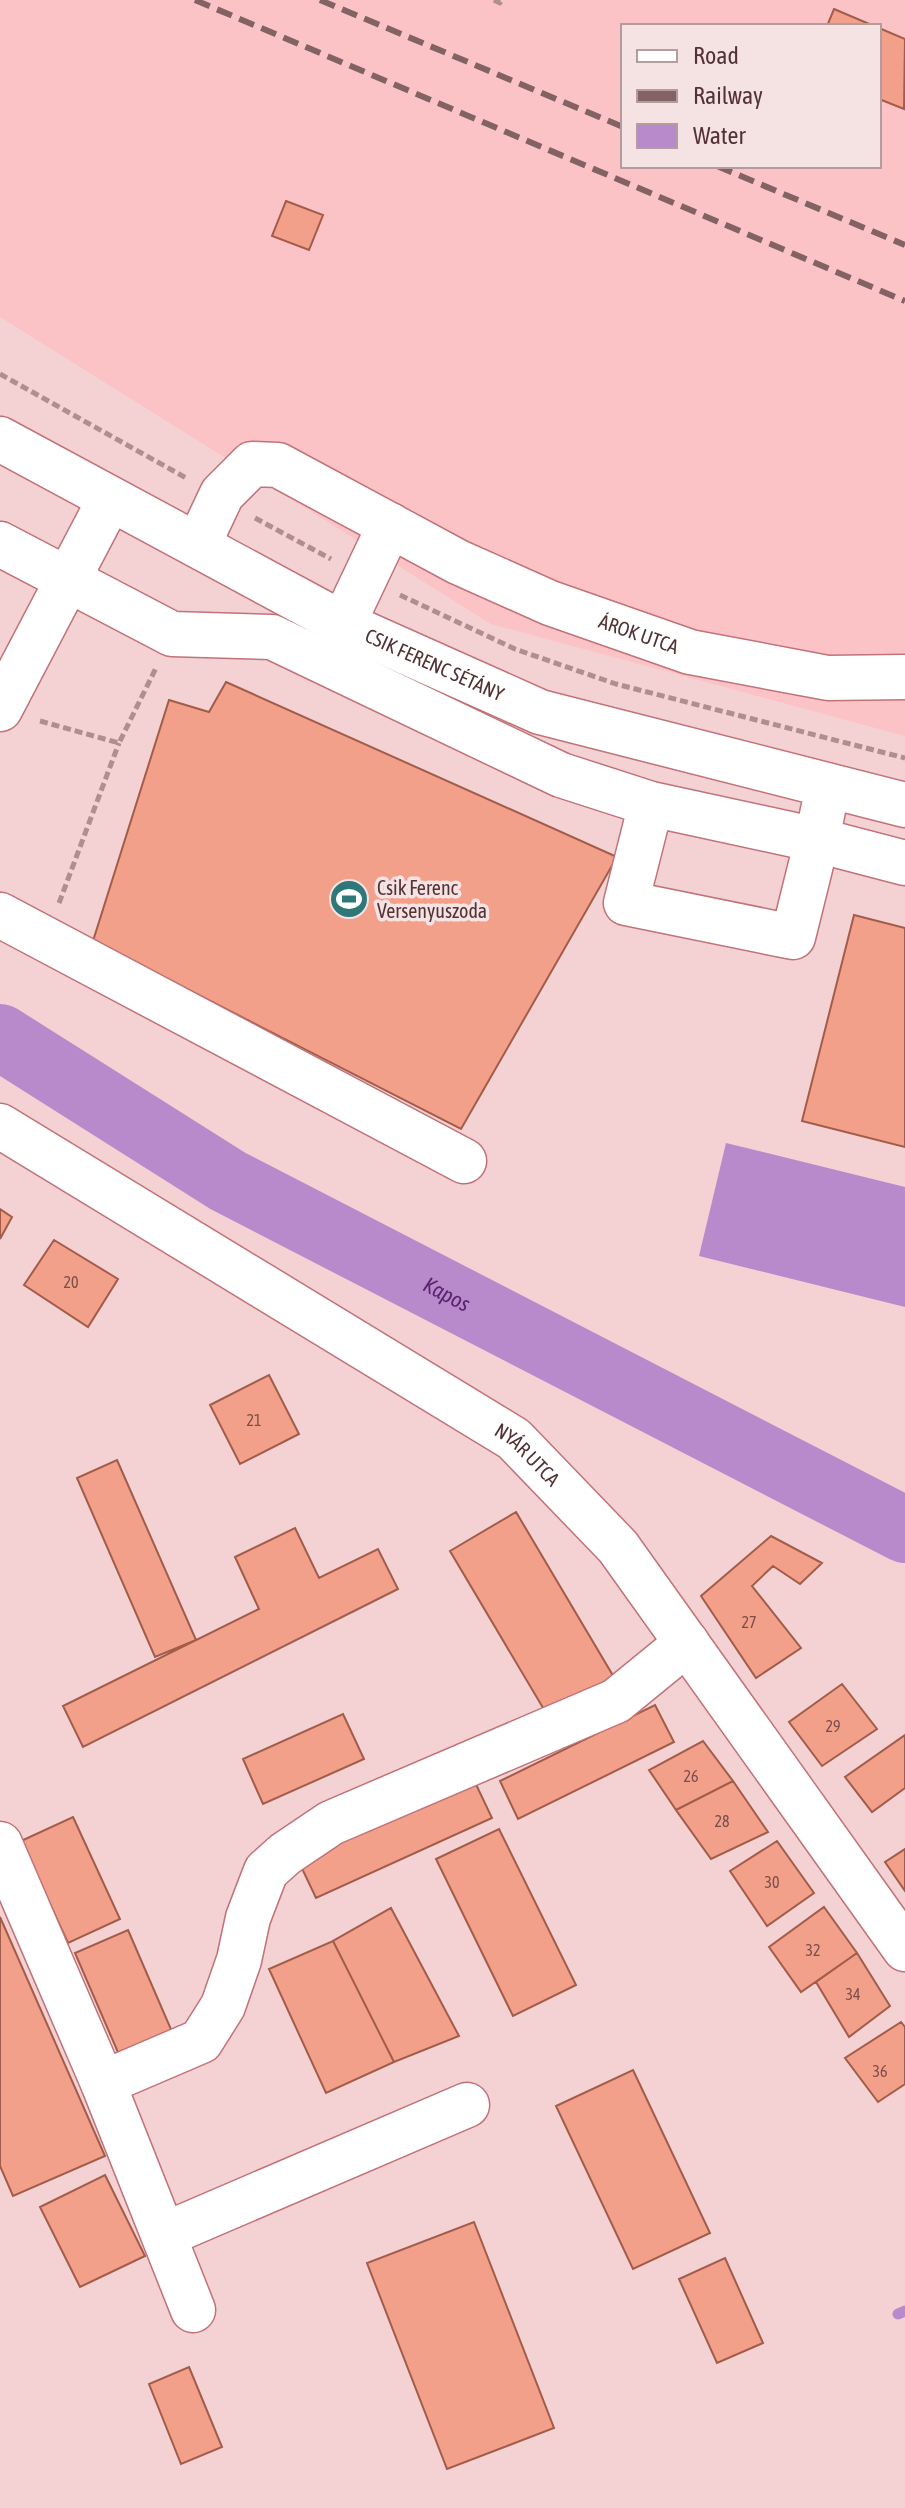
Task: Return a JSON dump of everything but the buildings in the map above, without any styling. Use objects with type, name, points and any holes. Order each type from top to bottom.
[{"type":"street","name":"CSIK FERENC SÉTÁNY","points":[[0,439],[343,624],[540,712],[905,805]]},
{"type":"street","name":"ÁROK UTCA","points":[[198,545],[222,494],[252,464],[278,465],[458,562],[550,603],[690,652],[828,678],[905,677]]},
{"type":"street","points":[[15,714],[68,580],[110,499]]},
{"type":"street","points":[[343,624],[390,525]]},
{"type":"street","points":[[0,544],[172,634],[272,637],[561,775],[651,804],[817,840],[905,863]]},
{"type":"street","points":[[651,804],[626,903],[793,937],[829,785]]},
{"type":"street","points":[[0,915],[464,1161]]},
{"type":"street","name":"NYÁR UTCA","points":[[0,1126],[514,1439],[618,1547],[905,1949]]},
{"type":"street","points":[[103,2083],[201,2041],[223,2006],[239,1960],[248,1918],[266,1871],[285,1854],[331,1823],[616,1701],[687,1643]]},
{"type":"street","points":[[0,1844],[103,2083],[193,2310]]},
{"type":"street","points":[[164,2235],[467,2105]]},
{"type":"path","points":[[494,0],[500,3],[501,0]]},
{"type":"path","points":[[0,374],[197,485]]},
{"type":"path","points":[[45,939],[119,743],[172,634]]},
{"type":"path","points":[[15,714],[119,743]]},
{"type":"shaded area","points":[[0,0],[905,0],[905,736],[491,624],[0,317]]},
{"type":"water","points":[[726,1143],[905,1187],[905,1307],[699,1256]]},
{"type":"waterway","name":"Kapos","points":[[0,1037],[228,1181],[905,1530]]},
{"type":"waterway","points":[[898,2314],[905,2311]]},
{"type":"railway","points":[[195,0],[905,301]]},
{"type":"railway","points":[[320,0],[621,126]]},
{"type":"railway","points":[[722,168],[905,245]]},
{"type":"place","name":"Csik Ferenc Versenyuszoda","points":[[349,899]]}]
